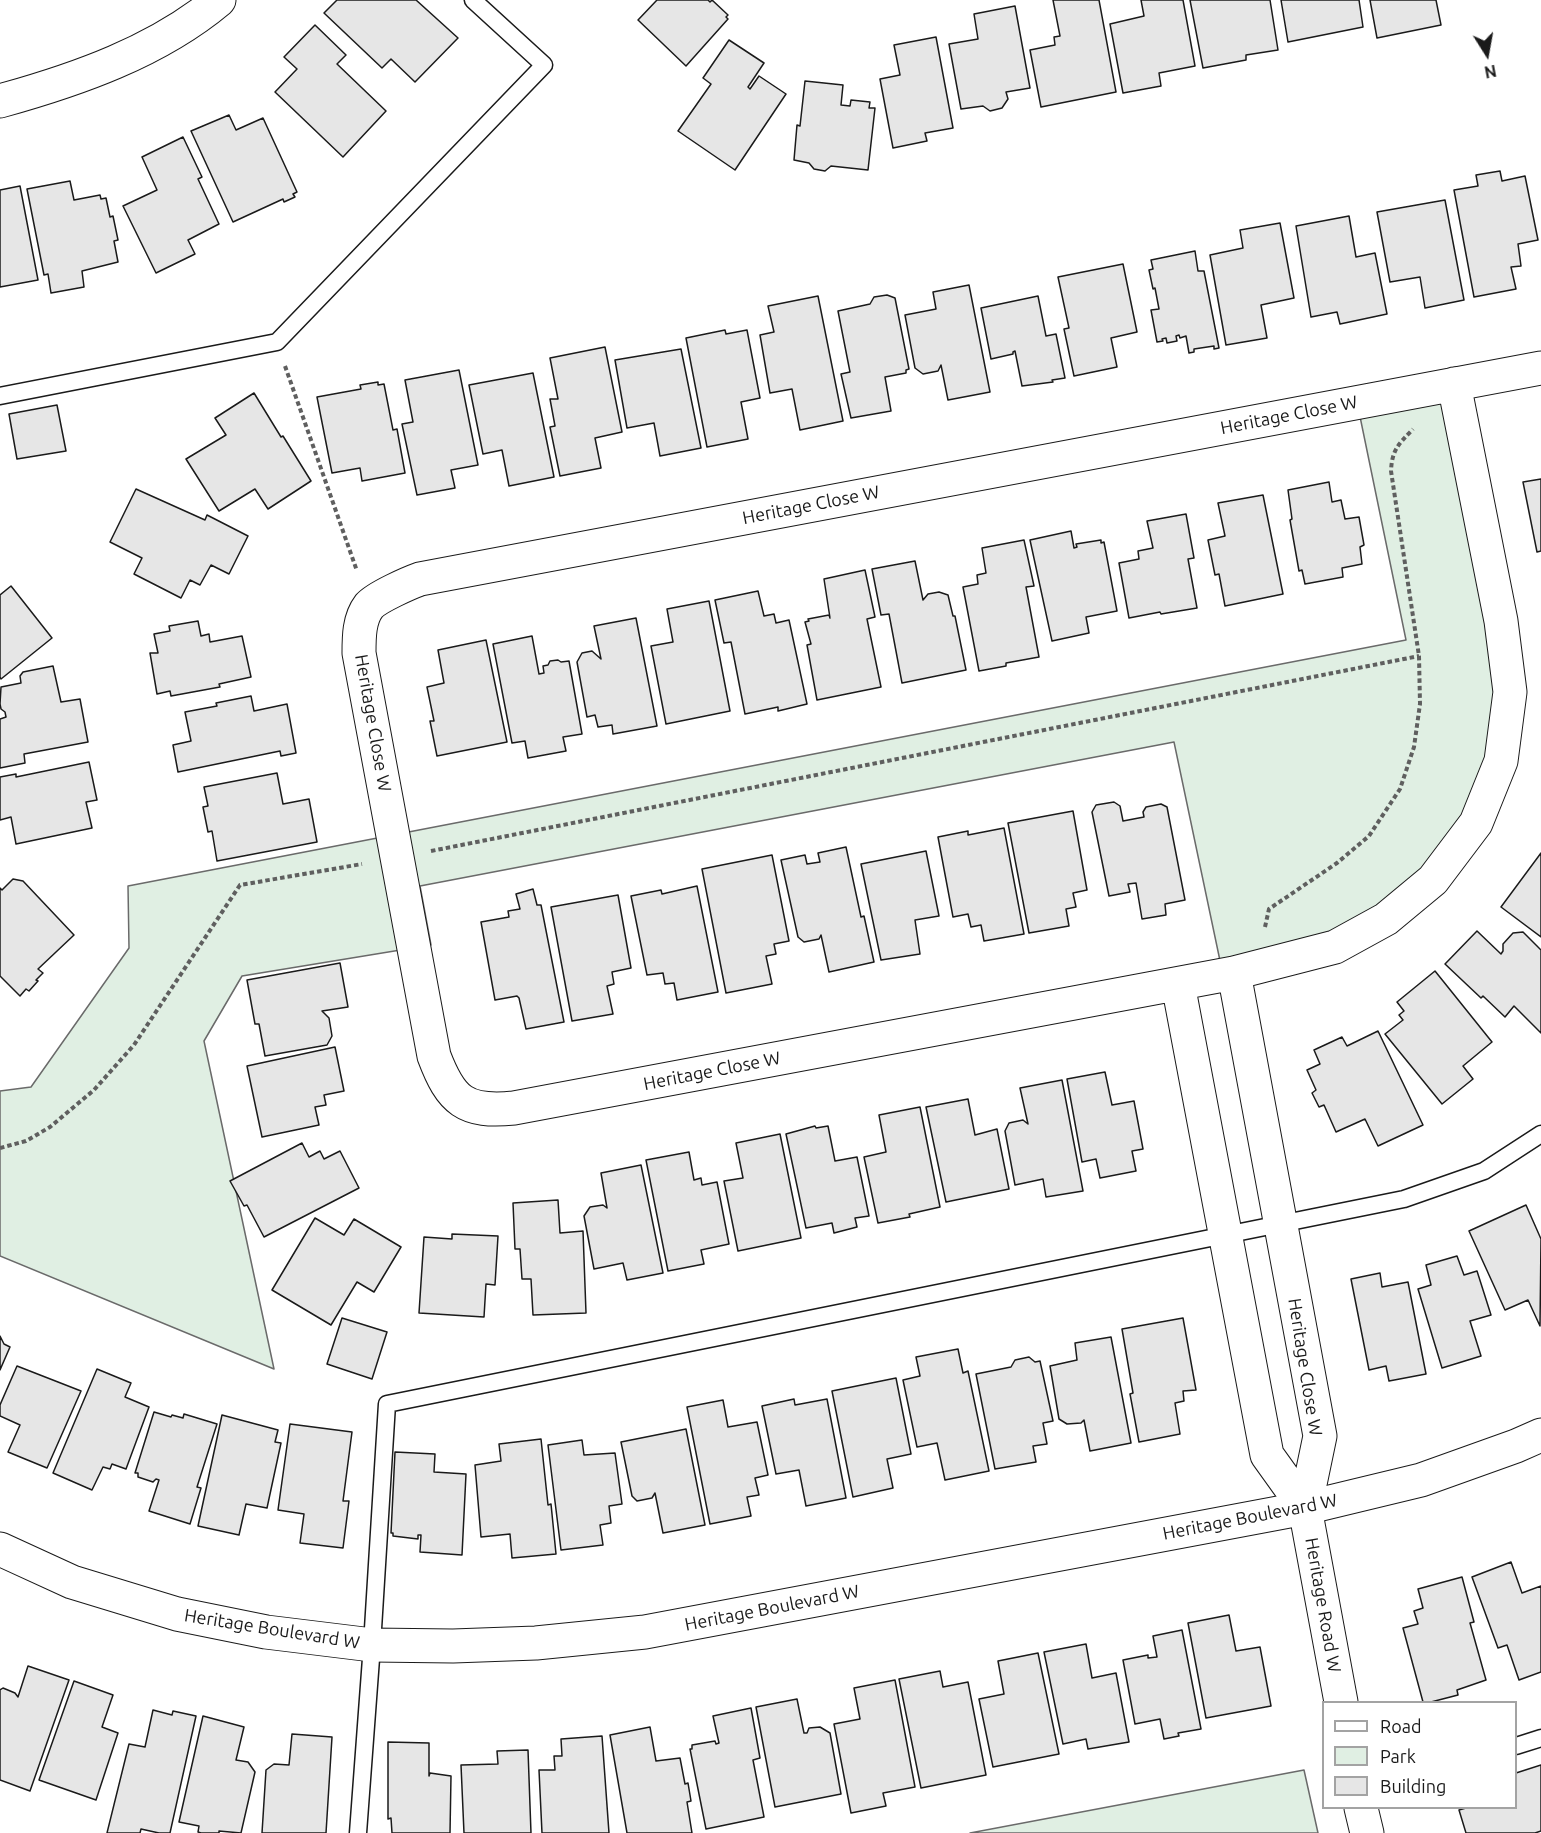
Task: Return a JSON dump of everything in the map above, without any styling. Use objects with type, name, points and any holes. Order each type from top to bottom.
[{"type":"street","points":[[0,101],[54,86],[126,58],[199,17],[219,0]]},
{"type":"street","name":"Heritage Close W","points":[[1454,384],[1501,621],[1510,692],[1501,761],[1476,823],[1433,880],[1386,919],[1335,947],[1234,973],[514,1108],[495,1110],[474,1107],[458,1099],[443,1079],[434,1056],[359,652],[359,629],[370,606],[399,587],[420,579],[1454,384],[1541,368]]},
{"type":"street","name":"Heritage Close W","points":[[1234,973],[1320,1436],[1305,1508]]},
{"type":"street","points":[[1178,984],[1267,1455],[1305,1508]]},
{"type":"street","name":"Heritage Boulevard W","points":[[0,1549],[72,1582],[177,1614],[266,1632],[372,1645],[453,1646],[536,1643],[645,1632],[1305,1508],[1421,1480],[1541,1435]]},
{"type":"street","name":"Heritage Road W","points":[[1305,1508],[1341,1701]]},
{"type":"street","points":[[1361,1809],[1367,1833]]},
{"type":"lane","points":[[0,396],[277,342],[544,65],[473,0]]},
{"type":"lane","points":[[358,1833],[387,1404],[1404,1200],[1484,1171],[1541,1134]]},
{"type":"lane","points":[[1517,1745],[1541,1738]]},
{"type":"path","points":[[277,342],[370,606]]},
{"type":"path","points":[[1269,964],[1265,927],[1269,909],[1337,863],[1370,836],[1400,789],[1414,747],[1420,704],[1419,656],[1391,471],[1392,457],[1400,443],[1415,426]]},
{"type":"path","points":[[0,1148],[26,1141],[50,1127],[94,1090],[134,1045],[240,885],[397,857],[1419,656]]},
{"type":"green space","points":[[1454,384],[1501,621],[1501,761],[1386,919],[1223,975],[1174,742],[420,886],[431,945],[242,976],[204,1041],[274,1369],[0,1256],[0,1091],[31,1087],[129,948],[128,886],[1406,640],[1357,402]]},
{"type":"green space","points":[[1304,1770],[1318,1833],[970,1833]]},
{"type":"building","points":[[337,0],[416,0],[458,38],[415,82],[391,59],[382,68],[324,13]]},
{"type":"building","points":[[657,0],[708,0],[710,2],[712,0],[728,15],[726,17],[728,19],[686,66],[638,20]]},
{"type":"building","points":[[1053,0],[1099,0],[1116,92],[1041,107],[1030,50],[1055,45],[1054,37],[1060,36]]},
{"type":"building","points":[[1141,0],[1183,0],[1195,66],[1159,73],[1161,86],[1123,93],[1110,24],[1144,16]]},
{"type":"building","points":[[1190,0],[1270,0],[1278,50],[1246,55],[1246,60],[1203,68]]},
{"type":"building","points":[[1281,0],[1359,0],[1363,27],[1288,42]]},
{"type":"building","points":[[1370,0],[1436,0],[1441,25],[1377,38]]},
{"type":"building","points":[[1015,6],[1030,88],[1006,92],[1008,99],[1002,108],[990,111],[983,106],[961,109],[949,44],[978,39],[974,14]]},
{"type":"building","points":[[315,25],[346,55],[337,64],[386,111],[343,157],[275,92],[297,69],[284,57]]},
{"type":"building","points":[[936,37],[953,128],[925,133],[927,141],[893,148],[880,79],[900,75],[894,45]]},
{"type":"building","points":[[729,40],[764,63],[748,87],[750,89],[759,76],[786,94],[735,170],[678,131],[711,84],[703,78]]},
{"type":"building","points":[[805,81],[843,85],[841,105],[850,106],[851,100],[870,102],[869,108],[875,108],[868,170],[831,166],[825,171],[814,169],[809,163],[794,160],[797,125],[800,126]]},
{"type":"building","points":[[229,115],[236,130],[263,118],[297,192],[293,194],[295,197],[284,202],[283,199],[233,222],[191,131]]},
{"type":"building","points":[[183,137],[202,177],[198,179],[219,224],[188,240],[195,254],[156,273],[123,206],[157,190],[142,157]]},
{"type":"building","points":[[1500,171],[1502,181],[1525,176],[1538,240],[1518,244],[1521,266],[1511,267],[1516,289],[1474,297],[1454,190],[1478,186],[1476,175]]},
{"type":"building","points":[[70,181],[74,200],[100,195],[101,199],[106,198],[118,240],[114,241],[118,262],[82,271],[84,287],[51,293],[48,274],[44,275],[27,189]]},
{"type":"building","points":[[20,186],[38,280],[0,287],[0,190]]},
{"type":"building","points":[[1445,200],[1464,300],[1425,308],[1420,277],[1390,282],[1377,212]]},
{"type":"building","points":[[1349,216],[1356,257],[1375,253],[1387,314],[1340,324],[1337,312],[1311,317],[1296,226]]},
{"type":"building","points":[[1280,223],[1294,298],[1261,305],[1267,338],[1226,345],[1210,255],[1243,248],[1240,230]]},
{"type":"building","points":[[1195,251],[1198,271],[1204,271],[1219,348],[1214,349],[1214,346],[1194,349],[1194,352],[1189,353],[1186,336],[1180,338],[1179,335],[1176,336],[1177,341],[1167,343],[1166,338],[1157,342],[1151,310],[1159,309],[1149,270],[1153,269],[1151,260]]},
{"type":"building","points":[[1123,264],[1137,332],[1111,338],[1117,367],[1074,376],[1064,329],[1069,328],[1058,277]]},
{"type":"building","points":[[969,285],[990,392],[948,400],[941,365],[938,371],[923,374],[915,368],[905,315],[936,309],[933,292]]},
{"type":"building","points":[[887,295],[895,298],[909,369],[906,373],[885,377],[891,411],[851,418],[841,374],[850,372],[838,311],[870,304],[874,297]]},
{"type":"building","points":[[818,296],[843,421],[800,430],[792,389],[770,393],[760,335],[774,332],[768,306]]},
{"type":"building","points":[[1038,296],[1046,336],[1056,334],[1065,378],[1022,386],[1015,351],[1013,354],[991,359],[981,308]]},
{"type":"building","points":[[725,330],[726,334],[747,330],[760,398],[741,402],[748,439],[707,447],[686,338]]},
{"type":"building","points":[[605,347],[622,432],[595,438],[601,468],[560,476],[550,427],[555,426],[550,399],[558,399],[550,358]]},
{"type":"building","points":[[681,349],[701,448],[660,456],[654,423],[627,428],[615,360]]},
{"type":"building","points":[[459,370],[478,465],[451,470],[455,488],[417,495],[402,424],[413,422],[405,380]]},
{"type":"building","points":[[533,373],[554,477],[509,486],[502,450],[483,454],[469,385]]},
{"type":"building","points":[[378,382],[378,385],[384,384],[393,430],[397,429],[405,473],[362,481],[360,468],[332,473],[317,397],[361,389],[360,385]]},
{"type":"building","points":[[254,393],[311,481],[268,509],[255,489],[219,511],[186,459],[226,435],[215,418]]},
{"type":"building","points":[[57,405],[66,451],[17,459],[9,414]]},
{"type":"building","points":[[1541,479],[1541,551],[1537,552],[1523,482]]},
{"type":"building","points":[[1329,482],[1332,502],[1341,500],[1345,519],[1359,517],[1364,545],[1360,547],[1362,564],[1342,568],[1343,577],[1305,584],[1302,570],[1299,571],[1290,520],[1292,519],[1288,490]]},
{"type":"building","points":[[136,489],[205,520],[207,515],[248,536],[229,574],[211,565],[200,585],[190,580],[181,598],[134,574],[142,558],[110,542]]},
{"type":"building","points":[[1263,495],[1283,594],[1225,606],[1219,574],[1215,575],[1208,540],[1225,536],[1218,503]]},
{"type":"building","points":[[1186,514],[1194,558],[1188,559],[1197,608],[1129,618],[1119,563],[1139,559],[1138,551],[1153,548],[1147,521]]},
{"type":"building","points":[[1071,531],[1074,548],[1077,547],[1076,544],[1101,540],[1101,543],[1104,542],[1117,611],[1086,617],[1089,633],[1052,641],[1030,540]]},
{"type":"building","points":[[1024,540],[1034,586],[1026,587],[1039,657],[979,671],[963,587],[978,584],[977,575],[986,573],[982,548]]},
{"type":"building","points":[[915,561],[923,600],[928,594],[939,592],[948,595],[953,616],[955,616],[966,670],[902,683],[889,614],[881,615],[872,569]]},
{"type":"building","points":[[865,570],[875,617],[867,619],[881,687],[817,700],[807,645],[811,644],[805,622],[809,621],[808,619],[829,615],[830,618],[824,579]]},
{"type":"building","points":[[11,586],[52,638],[1,679],[0,595]]},
{"type":"building","points":[[758,591],[764,616],[774,614],[776,623],[789,620],[807,704],[778,711],[778,707],[745,714],[731,642],[724,643],[715,600]]},
{"type":"building","points":[[709,601],[730,711],[666,724],[651,646],[673,642],[667,609]]},
{"type":"building","points":[[636,618],[657,726],[613,734],[612,725],[598,727],[595,715],[587,717],[577,662],[582,653],[592,651],[601,659],[594,626]]},
{"type":"building","points":[[198,621],[201,636],[209,634],[210,642],[242,636],[251,677],[219,684],[220,687],[171,696],[170,691],[157,694],[150,653],[158,653],[154,634],[170,631],[169,626]]},
{"type":"building","points":[[532,636],[539,674],[544,673],[543,666],[548,665],[550,661],[569,661],[582,734],[563,737],[566,751],[528,758],[525,741],[512,743],[493,644]]},
{"type":"building","points":[[486,640],[507,742],[437,756],[430,721],[434,721],[427,687],[444,683],[438,650]]},
{"type":"building","points":[[53,666],[61,702],[80,699],[88,742],[24,754],[25,763],[0,768],[0,719],[6,717],[0,704],[1,687],[21,683],[20,676],[23,672]]},
{"type":"building","points":[[251,696],[254,711],[287,704],[296,753],[281,756],[280,751],[178,772],[173,745],[191,741],[185,712]]},
{"type":"building","points":[[89,762],[97,800],[86,802],[92,828],[16,844],[11,817],[0,820],[0,777],[16,774],[16,777]]},
{"type":"building","points":[[277,773],[283,804],[309,799],[317,842],[217,861],[212,831],[208,832],[203,807],[208,806],[204,787]]},
{"type":"building","points":[[1114,802],[1120,806],[1123,821],[1144,817],[1143,812],[1146,807],[1161,804],[1167,807],[1185,900],[1165,904],[1166,915],[1142,919],[1136,883],[1128,884],[1130,892],[1109,896],[1092,812],[1096,805]]},
{"type":"building","points":[[1073,811],[1087,890],[1073,893],[1076,907],[1066,909],[1069,926],[1029,933],[1008,823]]},
{"type":"building","points":[[1004,828],[1024,934],[984,941],[981,925],[971,927],[968,914],[953,917],[938,837],[968,831],[968,835]]},
{"type":"building","points":[[846,847],[861,917],[864,916],[874,962],[829,972],[821,935],[819,939],[804,942],[798,937],[781,860],[805,855],[807,864],[820,862],[818,853]]},
{"type":"building","points":[[926,851],[939,916],[915,920],[920,954],[881,960],[861,864]]},
{"type":"building","points":[[1541,853],[1541,937],[1501,907]]},
{"type":"building","points":[[772,855],[789,941],[774,944],[776,954],[766,956],[772,984],[726,993],[702,869]]},
{"type":"building","points":[[13,879],[23,881],[74,935],[38,969],[43,973],[36,980],[38,981],[29,991],[26,989],[20,996],[0,976],[0,888],[2,890]]},
{"type":"building","points":[[697,886],[718,992],[677,1000],[674,983],[665,984],[663,973],[647,975],[631,896],[661,890],[662,894]]},
{"type":"building","points":[[533,889],[537,905],[541,905],[564,1022],[526,1029],[517,996],[495,1000],[481,922],[509,917],[508,911],[520,909],[516,894]]},
{"type":"building","points":[[618,895],[631,968],[612,972],[614,984],[607,986],[613,1014],[572,1021],[551,907]]},
{"type":"building","points":[[1477,931],[1501,954],[1503,944],[1513,933],[1523,932],[1541,950],[1541,1033],[1514,1006],[1505,1017],[1445,964]]},
{"type":"building","points":[[340,963],[348,1007],[322,1011],[329,1018],[332,1036],[327,1045],[265,1056],[259,1024],[255,1024],[247,980]]},
{"type":"building","points":[[1435,971],[1492,1042],[1463,1066],[1473,1079],[1442,1104],[1385,1034],[1403,1020],[1399,1015],[1404,1011],[1397,1002]]},
{"type":"building","points":[[1378,1031],[1423,1125],[1378,1146],[1365,1119],[1336,1132],[1324,1105],[1319,1107],[1312,1093],[1316,1090],[1307,1070],[1320,1064],[1314,1050],[1342,1037],[1347,1046]]},
{"type":"building","points":[[335,1047],[344,1091],[324,1095],[326,1105],[315,1107],[319,1125],[262,1137],[247,1066]]},
{"type":"building","points":[[1105,1072],[1112,1105],[1134,1101],[1143,1149],[1132,1151],[1136,1171],[1100,1178],[1096,1159],[1082,1162],[1067,1079]]},
{"type":"building","points":[[1062,1080],[1083,1191],[1046,1197],[1043,1179],[1015,1185],[1005,1131],[1009,1123],[1023,1120],[1028,1124],[1020,1088]]},
{"type":"building","points":[[968,1099],[975,1135],[997,1129],[1009,1189],[946,1202],[926,1107]]},
{"type":"building","points":[[920,1107],[940,1207],[909,1214],[910,1217],[878,1223],[864,1157],[886,1152],[879,1115]]},
{"type":"building","points":[[815,1126],[816,1128],[828,1126],[835,1161],[857,1157],[869,1216],[855,1218],[857,1227],[834,1233],[832,1223],[806,1228],[786,1134]]},
{"type":"building","points":[[780,1134],[801,1238],[738,1251],[724,1181],[743,1178],[736,1143]]},
{"type":"building","points":[[302,1143],[309,1157],[320,1151],[324,1159],[340,1151],[359,1188],[264,1237],[247,1205],[244,1206],[230,1181]]},
{"type":"building","points":[[689,1152],[694,1180],[701,1178],[702,1185],[717,1182],[729,1244],[701,1250],[704,1264],[668,1271],[646,1160]]},
{"type":"building","points":[[641,1165],[663,1273],[627,1280],[623,1263],[594,1269],[584,1216],[590,1207],[603,1205],[607,1208],[601,1173]]},
{"type":"building","points":[[558,1200],[560,1233],[583,1231],[586,1313],[533,1315],[531,1279],[522,1279],[520,1249],[515,1249],[513,1203]]},
{"type":"building","points":[[1526,1205],[1541,1239],[1540,1326],[1528,1300],[1505,1310],[1469,1231]]},
{"type":"building","points":[[315,1218],[344,1235],[354,1219],[401,1247],[374,1292],[357,1282],[331,1325],[272,1290]]},
{"type":"building","points":[[452,1234],[498,1236],[495,1285],[486,1284],[484,1317],[419,1313],[424,1237],[452,1239]]},
{"type":"building","points":[[1457,1256],[1464,1275],[1477,1271],[1491,1315],[1470,1321],[1481,1356],[1442,1368],[1418,1289],[1431,1285],[1426,1265]]},
{"type":"building","points":[[1380,1273],[1382,1287],[1408,1282],[1426,1374],[1389,1381],[1386,1366],[1369,1370],[1351,1279]]},
{"type":"building","points":[[342,1318],[387,1332],[372,1379],[327,1364]]},
{"type":"building","points":[[1183,1318],[1196,1390],[1183,1391],[1184,1401],[1175,1403],[1180,1434],[1139,1442],[1122,1329]]},
{"type":"building","points":[[0,1336],[4,1344],[10,1347],[0,1370]]},
{"type":"building","points":[[1111,1337],[1131,1443],[1090,1451],[1084,1420],[1081,1423],[1067,1424],[1059,1419],[1050,1366],[1077,1360],[1075,1343]]},
{"type":"building","points":[[958,1349],[963,1373],[968,1371],[989,1471],[945,1480],[937,1443],[917,1447],[903,1380],[920,1376],[916,1357]]},
{"type":"building","points":[[1029,1357],[1035,1362],[1040,1361],[1053,1421],[1043,1423],[1047,1444],[1033,1446],[1036,1462],[995,1469],[976,1374],[1011,1367],[1015,1360]]},
{"type":"building","points":[[17,1366],[81,1391],[47,1468],[8,1452],[20,1425],[0,1416],[0,1405]]},
{"type":"building","points":[[97,1369],[131,1383],[125,1397],[149,1407],[126,1469],[112,1464],[110,1469],[103,1467],[92,1490],[53,1473]]},
{"type":"building","points":[[896,1378],[911,1454],[887,1459],[893,1488],[853,1497],[832,1391]]},
{"type":"building","points":[[794,1399],[795,1405],[827,1399],[846,1498],[806,1506],[799,1470],[776,1474],[762,1406]]},
{"type":"building","points":[[723,1400],[728,1427],[757,1422],[768,1475],[755,1478],[759,1495],[747,1497],[751,1516],[710,1524],[687,1407]]},
{"type":"building","points":[[154,1412],[183,1418],[184,1414],[217,1424],[197,1487],[201,1488],[190,1524],[149,1511],[159,1480],[156,1479],[153,1482],[138,1477],[138,1473],[135,1473]]},
{"type":"building","points":[[222,1415],[278,1430],[275,1442],[281,1443],[267,1508],[246,1504],[239,1535],[198,1526]]},
{"type":"building","points":[[290,1424],[352,1432],[343,1501],[349,1501],[343,1548],[300,1543],[304,1514],[278,1510]]},
{"type":"building","points":[[686,1429],[705,1525],[663,1533],[655,1493],[652,1498],[637,1501],[632,1496],[621,1442]]},
{"type":"building","points":[[541,1439],[556,1554],[512,1558],[510,1534],[481,1537],[475,1465],[501,1461],[499,1444]]},
{"type":"building","points":[[582,1440],[584,1455],[615,1453],[622,1504],[609,1506],[611,1523],[600,1525],[603,1545],[561,1550],[548,1445]]},
{"type":"building","points":[[395,1452],[435,1454],[434,1472],[466,1474],[462,1555],[420,1552],[421,1535],[418,1535],[418,1539],[393,1536],[391,1533]]},
{"type":"building","points":[[1511,1562],[1522,1593],[1541,1586],[1541,1672],[1519,1680],[1507,1645],[1498,1648],[1472,1577]]},
{"type":"building","points":[[1462,1577],[1474,1622],[1470,1623],[1486,1680],[1457,1690],[1458,1695],[1435,1701],[1423,1701],[1403,1628],[1418,1624],[1414,1611],[1423,1608],[1418,1589]]},
{"type":"building","points":[[1229,1615],[1236,1651],[1260,1647],[1271,1706],[1206,1718],[1188,1623]]},
{"type":"building","points":[[1182,1630],[1201,1729],[1178,1733],[1179,1736],[1164,1739],[1160,1719],[1135,1724],[1123,1660],[1148,1655],[1148,1658],[1157,1657],[1153,1636]]},
{"type":"building","points":[[1086,1644],[1092,1678],[1116,1673],[1129,1742],[1088,1749],[1086,1739],[1063,1744],[1044,1652]]},
{"type":"building","points":[[1038,1653],[1059,1754],[993,1767],[979,1699],[1004,1694],[998,1661]]},
{"type":"building","points":[[28,1666],[69,1680],[30,1791],[0,1780],[0,1690],[3,1688],[15,1693],[18,1697]]},
{"type":"building","points":[[940,1671],[943,1687],[968,1682],[986,1775],[921,1788],[899,1679]]},
{"type":"building","points":[[895,1680],[915,1787],[883,1793],[886,1806],[851,1813],[834,1724],[860,1719],[854,1688]]},
{"type":"building","points":[[74,1681],[113,1695],[102,1727],[118,1733],[96,1800],[39,1780]]},
{"type":"building","points":[[797,1699],[804,1733],[807,1733],[809,1728],[820,1727],[830,1733],[841,1794],[775,1807],[756,1707]]},
{"type":"building","points":[[751,1708],[760,1758],[753,1760],[764,1817],[706,1829],[690,1749],[692,1745],[715,1741],[716,1744],[719,1743],[713,1716]]},
{"type":"building","points":[[153,1710],[172,1715],[173,1711],[196,1716],[170,1833],[141,1829],[140,1833],[107,1833],[129,1744],[145,1747]]},
{"type":"building","points":[[203,1716],[244,1727],[236,1760],[248,1762],[255,1772],[241,1833],[219,1831],[219,1833],[201,1833],[198,1832],[199,1826],[179,1822]]},
{"type":"building","points":[[650,1727],[656,1761],[680,1758],[691,1801],[687,1802],[692,1833],[627,1833],[610,1735]]},
{"type":"building","points":[[292,1734],[332,1737],[326,1833],[262,1833],[266,1770],[274,1764],[289,1765]]},
{"type":"building","points":[[602,1736],[609,1833],[542,1833],[539,1770],[555,1770],[554,1756],[562,1756],[561,1739]]},
{"type":"building","points":[[388,1742],[429,1743],[429,1776],[430,1773],[451,1776],[450,1833],[392,1833],[391,1818],[388,1819]]},
{"type":"building","points":[[528,1750],[531,1833],[464,1833],[461,1765],[498,1764],[497,1751]]},
{"type":"building","points":[[1541,1765],[1541,1831],[1535,1833],[1466,1833],[1459,1810],[1517,1809],[1517,1773]]}]
